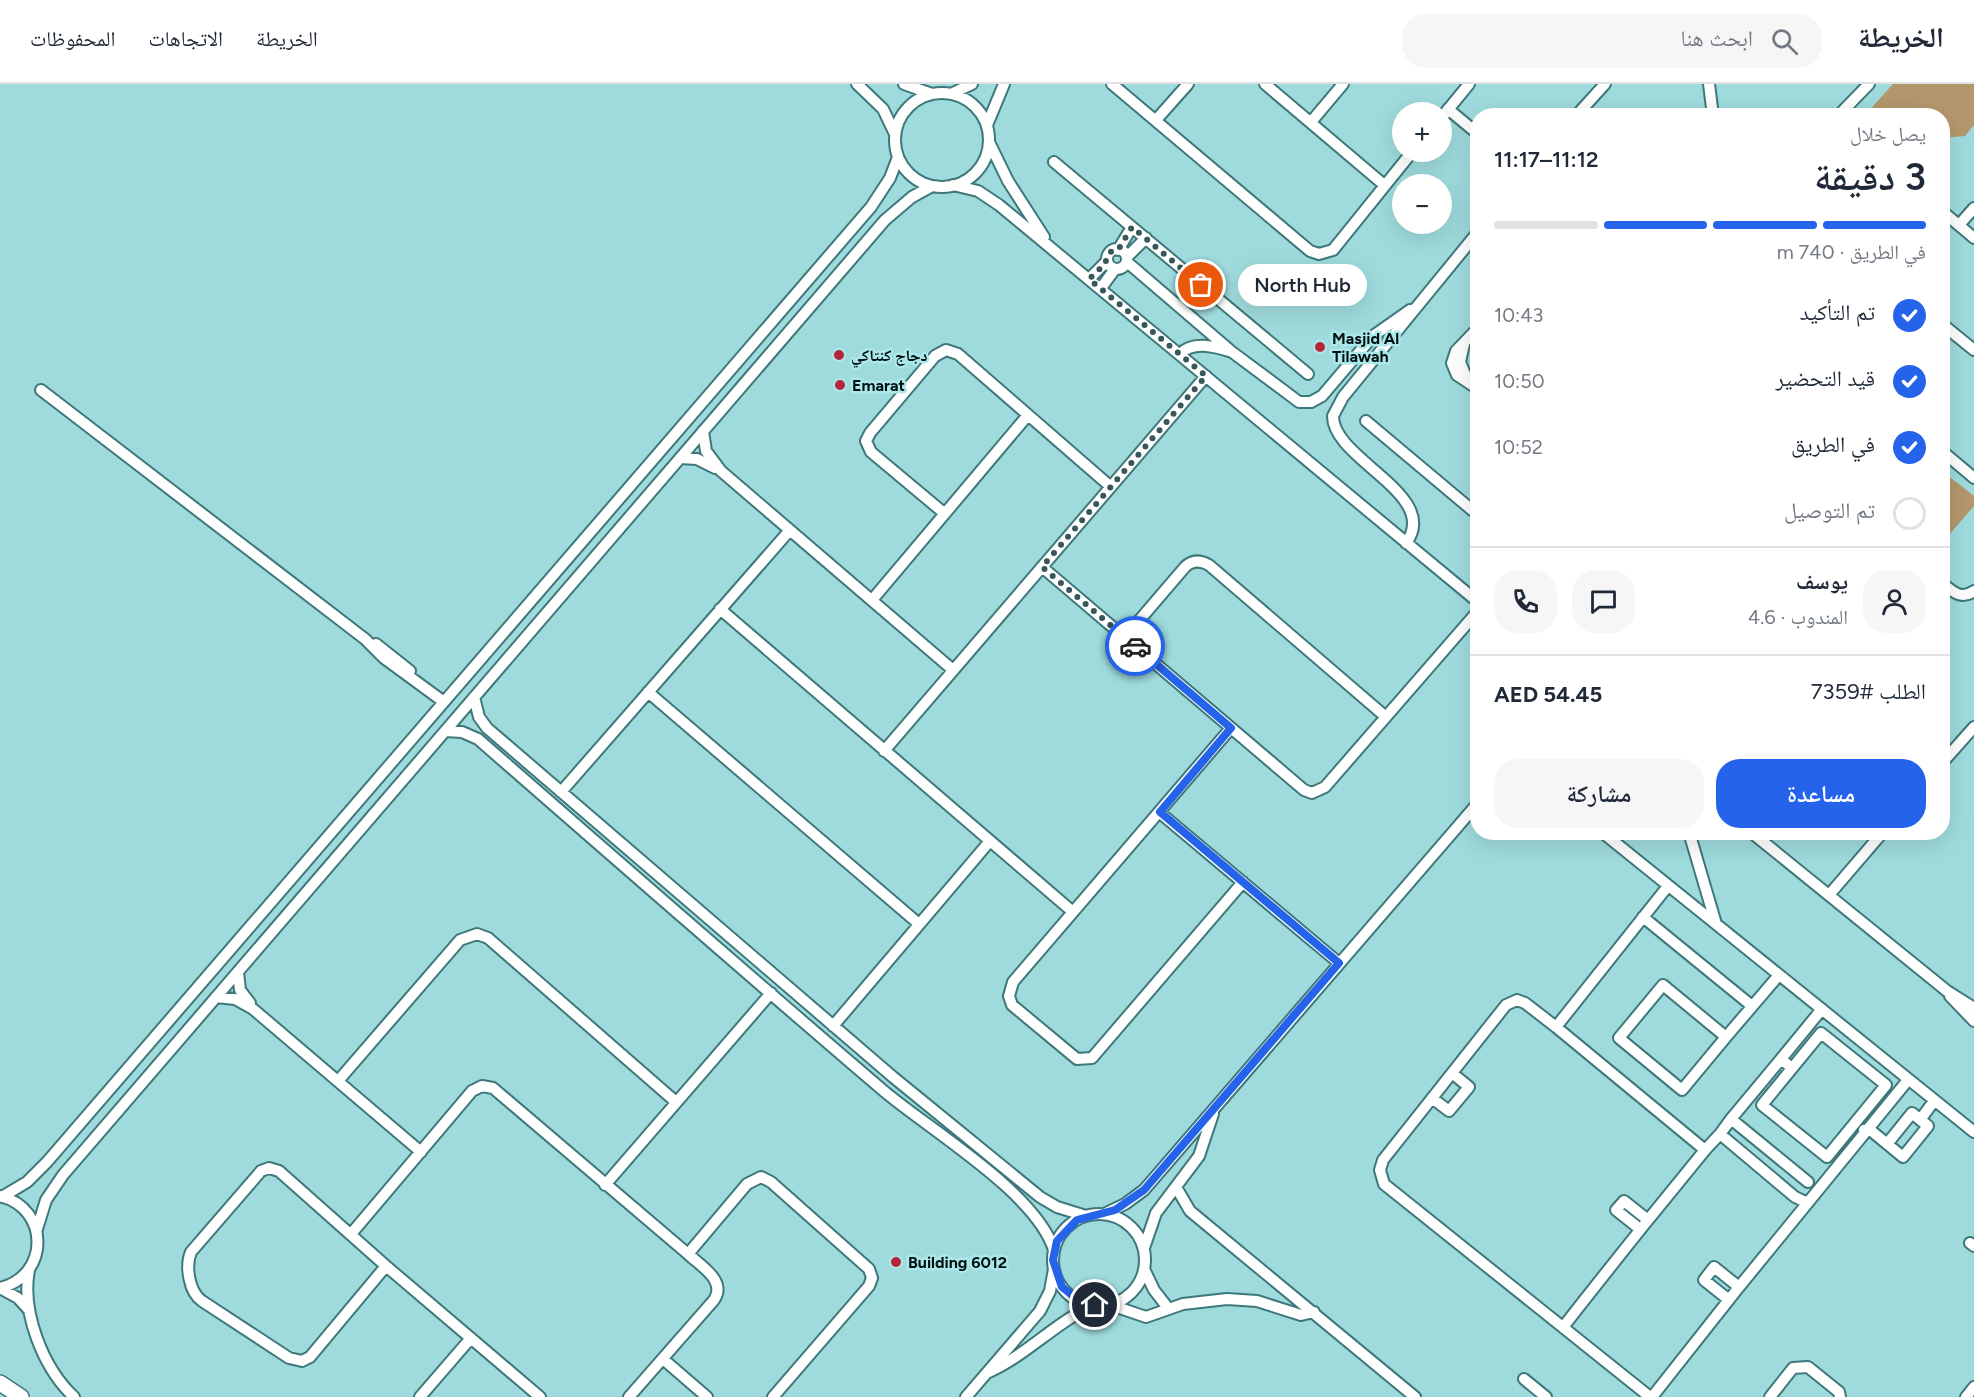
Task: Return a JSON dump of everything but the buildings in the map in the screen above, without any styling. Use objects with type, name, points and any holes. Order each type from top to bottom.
[{"type":"highway","points":[[0,1383],[21,1397]]},
{"type":"street","points":[[857,84],[883,109],[895,134],[898,157],[911,176],[932,186]]},
{"type":"street","points":[[904,84],[932,94],[951,94],[972,84]]},
{"type":"street","points":[[987,124],[1004,84]]},
{"type":"street","points":[[1112,84],[1314,253],[1324,254],[1333,250],[1383,184],[1403,162]]},
{"type":"street","points":[[1156,120],[1188,84]]},
{"type":"street","points":[[1265,84],[1383,184]]},
{"type":"street","points":[[1311,122],[1342,84]]},
{"type":"street","points":[[1452,105],[1470,84]]},
{"type":"street","points":[[1583,108],[1605,84]]},
{"type":"street","points":[[1709,84],[1712,108]]},
{"type":"street","points":[[1846,108],[1869,84]]},
{"type":"street","points":[[895,134],[899,120],[907,108],[919,99],[932,94]]},
{"type":"street","points":[[951,94],[976,107],[987,124],[989,142],[1002,172],[1033,223],[1079,270]]},
{"type":"street","points":[[1452,117],[1470,129]]},
{"type":"street","points":[[953,185],[967,180],[978,170],[986,157],[989,142]]},
{"type":"street","points":[[1,1197],[27,1182],[41,1169],[871,207],[890,178],[898,157]]},
{"type":"street","points":[[1054,162],[1308,374]]},
{"type":"street","points":[[74,1397],[62,1384],[47,1359],[29,1310],[27,1290],[29,1270],[38,1250],[37,1229],[42,1209],[56,1182],[885,220],[912,197],[932,186],[953,185],[978,191],[992,199],[1470,595]]},
{"type":"street","points":[[1959,225],[1974,208]]},
{"type":"street","points":[[1950,218],[1974,238]]},
{"type":"street","points":[[1089,279],[1111,265],[1124,267],[1124,256],[1132,227]]},
{"type":"street","points":[[1124,256],[1146,238]]},
{"type":"street","points":[[1406,543],[1412,534],[1413,524],[1404,500],[1342,441],[1334,430],[1335,410],[1343,397],[1470,241]]},
{"type":"street","points":[[1101,288],[1111,265],[1110,252],[1124,256],[1232,352],[1299,402],[1317,400],[1368,342],[1415,307]]},
{"type":"street","points":[[1950,330],[1974,350]]},
{"type":"street","points":[[1470,337],[1464,344],[1460,362],[1470,380]]},
{"type":"street","points":[[1368,342],[1376,346],[1379,354]]},
{"type":"street","points":[[1180,354],[1185,348],[1193,345],[1232,352]]},
{"type":"street","points":[[944,513],[871,452],[866,441],[870,433],[935,356],[942,351],[954,352],[1111,487]]},
{"type":"street","points":[[884,750],[1206,376]]},
{"type":"street","points":[[1331,385],[1343,397]]},
{"type":"street","points":[[41,390],[365,639],[384,658],[418,680],[444,702]]},
{"type":"street","points":[[872,600],[1028,416]]},
{"type":"street","points":[[1366,421],[1470,508]]},
{"type":"street","points":[[703,431],[706,451],[721,471],[953,670]]},
{"type":"street","points":[[680,458],[697,459],[721,471]]},
{"type":"street","points":[[1950,458],[1974,478]]},
{"type":"street","points":[[561,792],[790,530]]},
{"type":"street","points":[[1125,637],[1188,564],[1201,561],[1209,565],[1386,717]]},
{"type":"street","points":[[1042,567],[1304,790],[1316,793],[1325,787],[1470,620]]},
{"type":"street","points":[[1950,589],[1957,594],[1966,595],[1974,591]]},
{"type":"street","points":[[720,609],[1072,912]]},
{"type":"street","points":[[648,692],[919,924]]},
{"type":"street","points":[[474,697],[479,717],[487,728],[833,1026],[1040,1197],[1058,1207],[1086,1216]]},
{"type":"street","points":[[1950,754],[1974,727]]},
{"type":"street","points":[[1231,728],[1013,982],[1009,996],[1016,1008],[1074,1057],[1084,1061],[1095,1056],[1243,882]]},
{"type":"street","points":[[445,731],[462,732],[478,739],[887,1094],[1028,1206],[1044,1227],[1054,1250]]},
{"type":"street","points":[[1160,812],[1339,963]]},
{"type":"street","points":[[966,1397],[1040,1311],[1050,1291],[1057,1241],[1069,1225],[1086,1216],[1104,1214],[1125,1204],[1144,1190],[1470,812]]},
{"type":"street","points":[[1612,840],[1974,1132]]},
{"type":"street","points":[[1691,840],[1716,924]]},
{"type":"street","points":[[1761,840],[1947,991],[1974,1008]]},
{"type":"street","points":[[1829,895],[1876,840]]},
{"type":"street","points":[[833,1026],[990,841]]},
{"type":"street","points":[[1556,1027],[1668,886]]},
{"type":"street","points":[[1643,917],[1752,1006]]},
{"type":"street","points":[[338,1081],[460,940],[477,934],[488,938],[676,1102]]},
{"type":"street","points":[[238,972],[240,990],[253,1009]]},
{"type":"street","points":[[1726,1037],[1662,985],[1618,1038],[1682,1090],[1779,975]]},
{"type":"street","points":[[1947,991],[1974,1021]]},
{"type":"street","points":[[605,1185],[771,993]]},
{"type":"street","points":[[216,997],[235,999],[253,1009],[421,1152]]},
{"type":"street","points":[[1705,1150],[1556,1027],[1525,1003],[1516,1000],[1511,1001],[1452,1073],[1383,1160],[1380,1170],[1384,1184],[1651,1397],[1908,1080]]},
{"type":"street","points":[[1563,1326],[1822,1010]]},
{"type":"street","points":[[1821,1033],[1886,1085],[1827,1157],[1762,1105],[1792,1068],[1821,1033]]},
{"type":"street","points":[[1781,1059],[1792,1068]]},
{"type":"street","points":[[1432,1098],[1449,1111],[1469,1087],[1452,1073]]},
{"type":"street","points":[[351,1234],[472,1091],[488,1086],[497,1091],[714,1278],[718,1292],[714,1300],[629,1397]]},
{"type":"street","points":[[1920,1119],[1935,1101]]},
{"type":"street","points":[[986,1374],[1035,1346],[1073,1316],[1095,1305],[1108,1304],[1128,1296],[1135,1288],[1144,1269],[1144,1250],[1153,1220],[1199,1156],[1214,1111]]},
{"type":"street","points":[[1854,1124],[1862,1130],[1869,1130],[1903,1157],[1928,1126],[1912,1113],[1887,1144]]},
{"type":"street","points":[[1731,1119],[1808,1182],[1820,1188]]},
{"type":"street","points":[[1731,1143],[1743,1129]]},
{"type":"street","points":[[1720,1134],[1795,1197],[1808,1203]]},
{"type":"street","points":[[386,1266],[310,1357],[302,1361],[289,1358],[198,1299],[194,1292],[188,1263],[191,1252],[265,1168],[279,1172],[540,1397]]},
{"type":"street","points":[[688,1254],[747,1184],[761,1177],[771,1182],[869,1269],[872,1278],[869,1286],[773,1397]]},
{"type":"street","points":[[1795,1197],[1808,1182]]},
{"type":"street","points":[[1176,1187],[1190,1211],[1415,1397]]},
{"type":"street","points":[[1,1197],[26,1210],[37,1229]]},
{"type":"street","points":[[1640,1230],[1616,1210],[1624,1200],[1648,1220]]},
{"type":"street","points":[[1104,1214],[1130,1225],[1144,1250]]},
{"type":"street","points":[[1729,1300],[1704,1280],[1714,1267],[1739,1287]]},
{"type":"street","points":[[1054,1269],[1069,1294],[1095,1305]]},
{"type":"street","points":[[1144,1269],[1154,1290],[1168,1308]]},
{"type":"street","points":[[0,1288],[19,1280],[29,1270]]},
{"type":"street","points":[[0,1288],[18,1298],[29,1310]]},
{"type":"street","points":[[1108,1304],[1146,1317],[1168,1308],[1227,1299],[1257,1302],[1301,1315],[1314,1312]]},
{"type":"street","points":[[420,1397],[471,1338]]},
{"type":"street","points":[[663,1359],[707,1397]]},
{"type":"street","points":[[1770,1397],[1793,1368],[1808,1367],[1839,1392],[1840,1397]]},
{"type":"street","points":[[1524,1379],[1546,1397]]},
{"type":"street","points":[[1966,1397],[1974,1387]]},
{"type":"shaded area","points":[[1893,84],[1974,84],[1974,125],[1965,136],[1950,137],[1950,108],[1871,108]]},
{"type":"shaded area","points":[[1950,477],[1974,496],[1974,506],[1950,534]]},
{"type":"way so far","points":[[1135,646],[1042,567],[1206,376],[1089,279],[1104,265],[1110,252],[1118,250],[1132,227],[1201,285]]},
{"type":"place","name":"North Hub","points":[[1201,285]]},
{"type":"place","name":"Masjid Al Tilawah","points":[[1320,347]]},
{"type":"place","name":"دجاج كنتاكي","points":[[839,355]]},
{"type":"place","name":"Emarat","points":[[840,385]]},
{"type":"place","name":"Building 6012","points":[[896,1262]]},
{"type":"route","points":[[1095,1305],[1077,1299],[1062,1287],[1054,1269],[1053,1260],[1054,1250],[1062,1232],[1069,1225],[1086,1216],[1115,1210],[1144,1190],[1339,963],[1160,812],[1231,728],[1135,646]]}]
